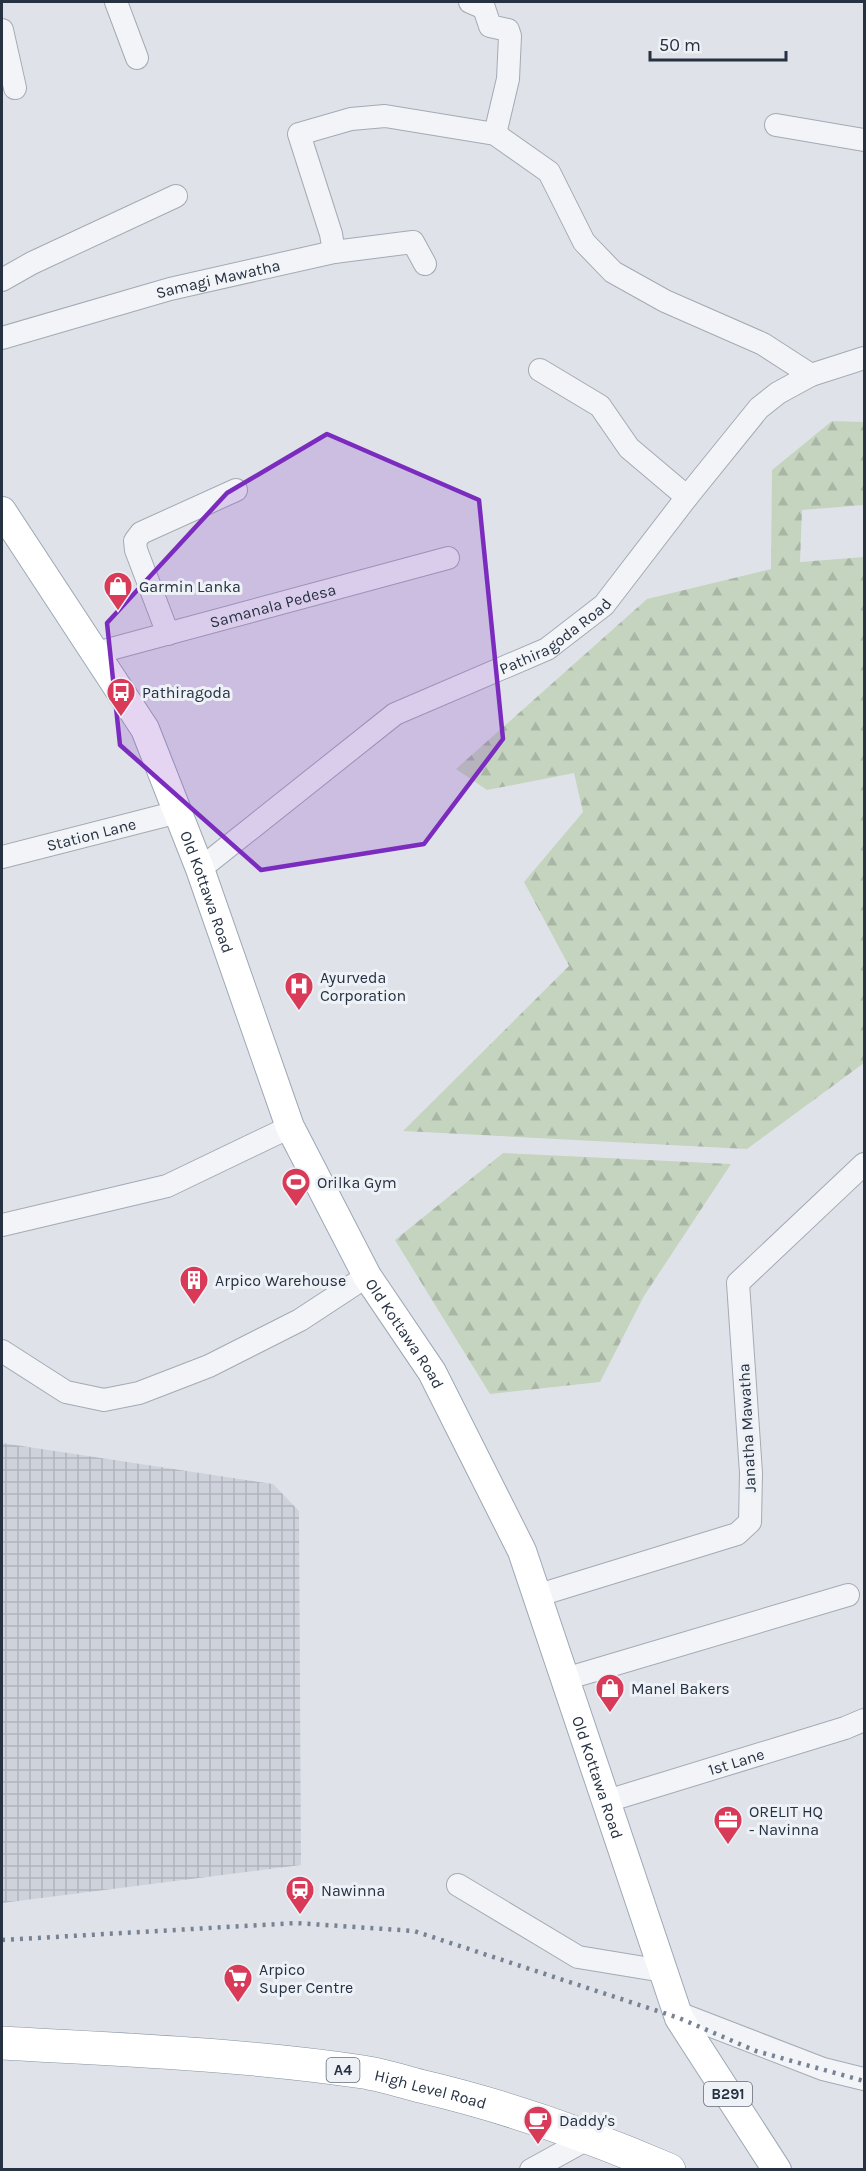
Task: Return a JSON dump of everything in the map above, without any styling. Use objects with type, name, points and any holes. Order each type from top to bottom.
[{"type":"highway","name":"High Level Road","points":[[2,2043],[208,2055],[364,2073],[458,2095],[591,2137],[669,2169]]},
{"type":"main road","name":"Old Kottawa Road","points":[[2,511],[145,729],[200,868],[290,1127],[368,1276],[432,1372],[522,1551],[678,2013],[777,2169]]},
{"type":"street","points":[[117,2],[137,58]]},
{"type":"street","points":[[470,2],[484,8],[490,26],[508,30],[510,36],[508,78],[495,134]]},
{"type":"street","points":[[2,30],[15,88]]},
{"type":"street","points":[[334,252],[331,234],[299,134],[351,119],[385,116],[495,134],[549,172],[584,242],[613,272],[665,302],[764,344],[811,375]]},
{"type":"street","points":[[776,125],[864,140]]},
{"type":"street","points":[[2,280],[32,263],[176,196]]},
{"type":"street","name":"Samagi Mawatha","points":[[2,338],[170,289],[334,252],[413,242],[425,264]]},
{"type":"street","name":"Pathiragoda Road","points":[[200,868],[395,714],[547,649],[604,605],[759,408],[778,393],[811,375],[864,358]]},
{"type":"street","points":[[540,370],[600,406],[628,448],[687,497]]},
{"type":"street","points":[[168,634],[136,550],[135,541],[141,533],[236,489]]},
{"type":"street","name":"Samanala Pedesa","points":[[96,653],[448,558]]},
{"type":"street","name":"Station Lane","points":[[2,856],[178,812]]},
{"type":"street","points":[[2,1225],[167,1186],[290,1127]]},
{"type":"street","name":"Janatha Mawatha","points":[[538,1595],[737,1534],[750,1522],[751,1473],[738,1283],[864,1164]]},
{"type":"street","points":[[2,1351],[66,1392],[104,1400],[139,1393],[209,1366],[300,1320],[368,1276]]},
{"type":"street","points":[[565,1679],[848,1595]]},
{"type":"street","name":"1st Lane","points":[[608,1801],[845,1728],[864,1720]]},
{"type":"street","points":[[458,1885],[578,1957],[663,1971]]},
{"type":"street","points":[[678,2013],[823,2070],[864,2079]]},
{"type":"street","points":[[531,2169],[591,2137]]},
{"type":"highlighted area","points":[[327,434],[479,500],[503,739],[424,844],[261,870],[120,745],[107,623],[227,493]]},
{"type":"shaded area","points":[[2,1443],[273,1484],[299,1511],[301,1865],[2,1903]]},
{"type":"green space","points":[[832,421],[864,422],[864,505],[802,510],[800,562],[864,557],[864,1063],[747,1149],[403,1131],[569,966],[524,882],[583,812],[574,773],[487,790],[456,769],[647,599],[771,569],[772,470]]},
{"type":"green space","points":[[503,1153],[731,1164],[644,1296],[600,1382],[490,1394],[395,1240]]},
{"type":"railway","points":[[2,1940],[296,1923],[414,1931],[679,2018],[756,2051],[864,2081]]},
{"type":"place","name":"Garmin Lanka","points":[[118,612]]},
{"type":"place","name":"Pathiragoda","points":[[121,718]]},
{"type":"place","name":"Ayurveda Corporation","points":[[299,1012]]},
{"type":"place","name":"Orilka Gym","points":[[296,1208]]},
{"type":"place","name":"Arpico Warehouse","points":[[194,1306]]},
{"type":"place","name":"Manel Bakers","points":[[610,1714]]},
{"type":"place","name":"ORELIT HQ - Navinna","points":[[728,1846]]},
{"type":"place","name":"Nawinna","points":[[300,1916]]},
{"type":"place","name":"Arpico Super Centre","points":[[238,2004]]},
{"type":"place","name":"Daddy's","points":[[538,2146]]}]
